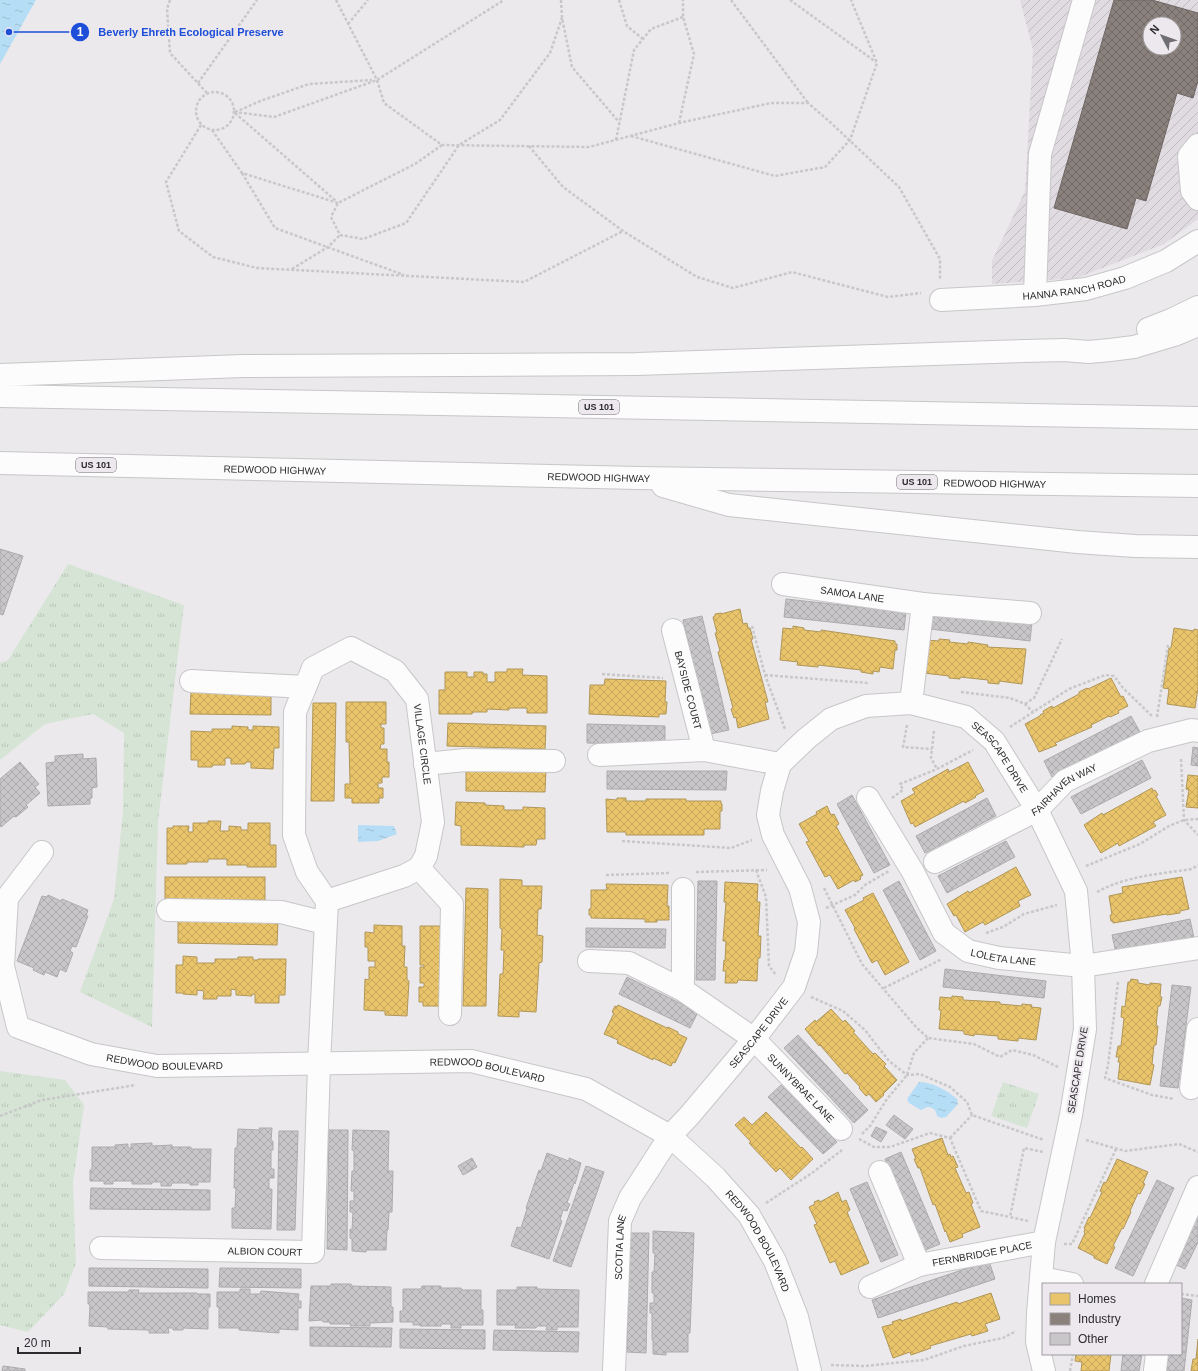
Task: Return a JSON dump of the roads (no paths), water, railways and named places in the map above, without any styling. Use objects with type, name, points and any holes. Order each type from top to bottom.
[{"type":"main road","points":[[1035,295],[1040,154],[1084,0]]},
{"type":"main road","points":[[1198,145],[1189,156],[1192,191],[1198,198]]},
{"type":"main road","name":"HANNA RANCH ROAD","points":[[934,290],[1035,295],[1086,289],[1125,278],[1166,261],[1198,241]]},
{"type":"main road","points":[[1064,350],[1108,341],[1150,328],[1198,307]]},
{"type":"main road","points":[[0,375],[243,366],[637,364],[1064,350],[1096,351],[1134,347],[1177,334],[1198,325]]},
{"type":"main road","name":"US 101","points":[[0,396],[1198,418]]},
{"type":"main road","name":"REDWOOD HIGHWAY","points":[[0,464],[637,478],[1198,486]]},
{"type":"main road","points":[[637,478],[729,505],[1076,542],[1135,546],[1198,547]]},
{"type":"main road","name":"SAMOA LANE","points":[[783,584],[923,604],[1030,613]]},
{"type":"main road","points":[[911,702],[923,604]]},
{"type":"main road","name":"BAYSIDE COURT","points":[[673,630],[704,750]]},
{"type":"main road","name":"VILLAGE CIRCLE","points":[[326,901],[307,872],[294,835],[295,712],[313,668],[352,648],[395,671],[417,699],[433,822],[426,856],[418,868]]},
{"type":"main road","points":[[190,681],[305,687]]},
{"type":"main road","name":"SEASCAPE DRIVE","points":[[670,1136],[754,1039],[794,987],[806,952],[808,922],[800,888],[773,835],[768,815],[772,791],[780,764],[806,739],[831,719],[866,706],[911,702],[966,717],[994,741],[1036,810],[1076,891],[1083,966],[1085,1029],[1051,1242],[1041,1278],[1037,1342],[1044,1371]]},
{"type":"main road","name":"FAIRHAVEN WAY","points":[[935,862],[1036,810],[1065,781],[1148,741],[1192,730],[1198,731]]},
{"type":"main road","points":[[599,755],[704,750],[780,764]]},
{"type":"main road","points":[[425,764],[465,760],[554,761]]},
{"type":"main road","name":"LOLETA LANE","points":[[868,798],[906,861],[944,933],[968,951],[999,958],[1083,966],[1198,948]]},
{"type":"main road","name":"REDWOOD BOULEVARD","points":[[42,852],[7,898],[3,966],[18,1027],[91,1054],[157,1066],[471,1061],[586,1089],[670,1136],[715,1178],[749,1215],[778,1268],[818,1368]]},
{"type":"main road","points":[[319,1064],[326,901],[404,876],[418,868],[452,904],[450,1014]]},
{"type":"main road","points":[[682,990],[683,889]]},
{"type":"main road","points":[[168,910],[281,912],[326,923]]},
{"type":"main road","name":"SUNNYBRAE LANE","points":[[589,961],[629,963],[682,990],[754,1039],[850,1134]]},
{"type":"main road","points":[[1184,1093],[1198,1029]]},
{"type":"main road","name":"ALBION COURT","points":[[100,1248],[313,1252],[319,1064]]},
{"type":"main road","name":"SCOTIA LANE","points":[[614,1371],[620,1221],[630,1198],[670,1136]]},
{"type":"main road","name":"FERNBRIDGE PLACE","points":[[880,1172],[919,1265]]},
{"type":"main road","points":[[1156,1283],[1198,1187]]},
{"type":"main road","name":"FERNBRIDGE PLACE","points":[[870,1287],[919,1265],[1051,1242]]},
{"type":"main road","points":[[1041,1278],[1067,1283]]},
{"type":"water","points":[[0,0],[36,0],[0,64]]},
{"type":"water","points":[[358,825],[394,826],[397,834],[378,841],[358,842]]},
{"type":"water","points":[[919,1082],[929,1083],[944,1090],[957,1099],[958,1104],[946,1117],[941,1118],[937,1116],[932,1108],[928,1107],[921,1110],[909,1103],[907,1099]]},
{"type":"place","name":"Beverly Ehreth Ecological Preserve","points":[[9,32]]}]
